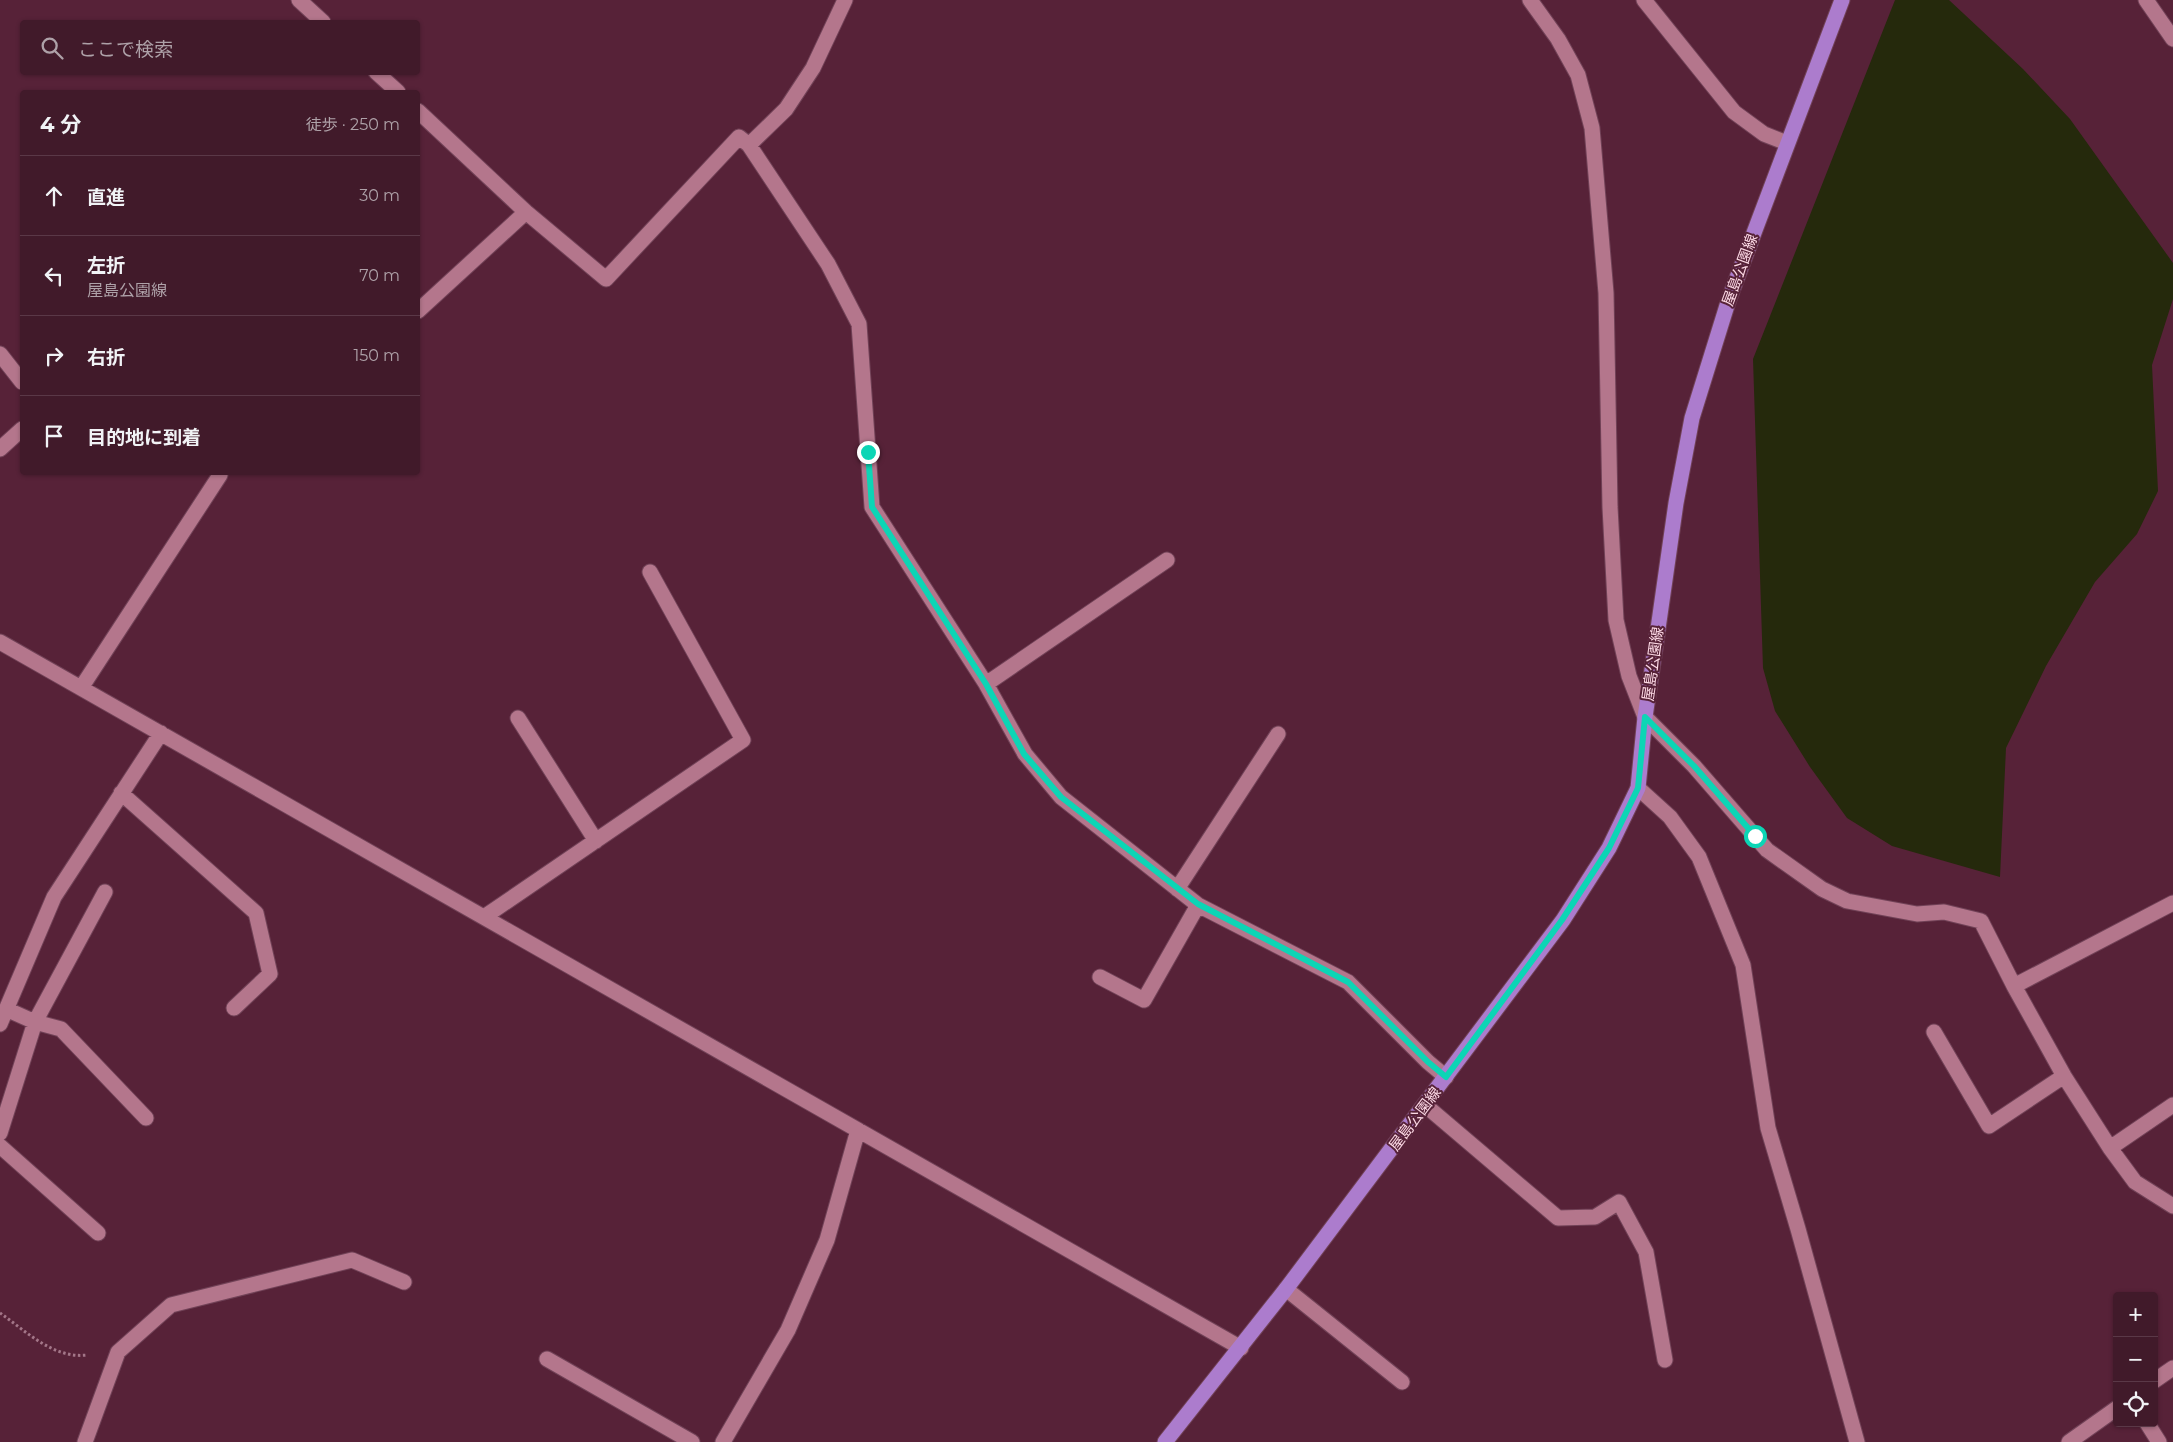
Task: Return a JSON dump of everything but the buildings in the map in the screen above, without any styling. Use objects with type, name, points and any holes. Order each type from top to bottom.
[{"type":"main road","name":"屋島公園線","points":[[1165,1442],[1286,1289],[1562,920],[1609,848],[1638,788],[1645,717],[1676,503],[1692,418],[1729,299],[1842,0]]},
{"type":"street","points":[[298,0],[321,20]]},
{"type":"street","points":[[749,145],[786,109],[813,68],[845,0]]},
{"type":"street","points":[[1530,0],[1558,40],[1578,75],[1592,128],[1606,293],[1610,507],[1616,620],[1629,676],[1645,717],[1694,766],[1767,850],[1822,890],[1847,901],[1917,914],[1944,912],[1981,921],[2014,986],[2064,1076],[2110,1148],[2135,1182],[2173,1206]]},
{"type":"street","points":[[1644,0],[1734,112],[1764,134],[1788,143]]},
{"type":"street","points":[[2146,0],[2173,39]]},
{"type":"street","points":[[379,75],[396,90]]},
{"type":"street","points":[[420,113],[526,212],[606,279],[739,137],[749,145],[828,264],[860,324],[872,507],[986,684],[1024,754],[1061,797],[1198,904],[1348,982],[1428,1062],[1446,1077]]},
{"type":"street","points":[[420,309],[526,212]]},
{"type":"street","points":[[0,354],[20,379]]},
{"type":"street","points":[[0,449],[20,431]]},
{"type":"street","points":[[81,688],[221,475]]},
{"type":"street","points":[[986,684],[1167,560]]},
{"type":"street","points":[[484,917],[743,740],[650,572]]},
{"type":"street","points":[[0,642],[1241,1348]]},
{"type":"street","points":[[518,718],[596,841]]},
{"type":"street","points":[[0,1024],[54,897],[161,733]]},
{"type":"street","points":[[1177,889],[1278,734]]},
{"type":"street","points":[[1638,788],[1670,817],[1699,857],[1743,965],[1768,1128],[1857,1442]]},
{"type":"street","points":[[121,793],[256,913],[270,974],[234,1008]]},
{"type":"street","points":[[0,1133],[35,1022],[105,892]]},
{"type":"street","points":[[2014,986],[2173,903]]},
{"type":"street","points":[[1100,977],[1144,1000],[1198,904]]},
{"type":"street","points":[[6,1009],[35,1022],[61,1029],[146,1118]]},
{"type":"street","points":[[1934,1032],[1988,1126],[2064,1076]]},
{"type":"street","points":[[1425,1105],[1558,1218],[1595,1217],[1619,1202],[1646,1252],[1665,1360]]},
{"type":"street","points":[[2110,1148],[2173,1106]]},
{"type":"street","points":[[723,1442],[788,1330],[823,1249],[858,1130]]},
{"type":"street","points":[[0,1146],[98,1232]]},
{"type":"street","points":[[85,1442],[118,1352],[172,1306],[352,1260],[404,1282]]},
{"type":"street","points":[[1286,1289],[1402,1382]]},
{"type":"street","points":[[547,1358],[692,1442]]},
{"type":"street","points":[[2158,1378],[2173,1368]]},
{"type":"street","points":[[2069,1442],[2113,1411]]},
{"type":"street","points":[[2150,1427],[2159,1442]]},
{"type":"path","points":[[0,1313],[52,1350],[76,1356],[118,1352]]},
{"type":"shaded area","points":[[1895,0],[1949,0],[2023,69],[2070,119],[2173,263],[2173,299],[2152,365],[2158,491],[2137,534],[2095,582],[2046,666],[2006,748],[2000,877],[1892,846],[1847,818],[1810,767],[1775,711],[1763,668],[1753,359]]},
{"type":"route","points":[[868,452],[872,507],[986,684],[1024,754],[1061,797],[1198,904],[1348,982],[1428,1062],[1446,1077],[1562,920],[1609,848],[1638,788],[1645,717],[1694,766],[1755,836]]}]
